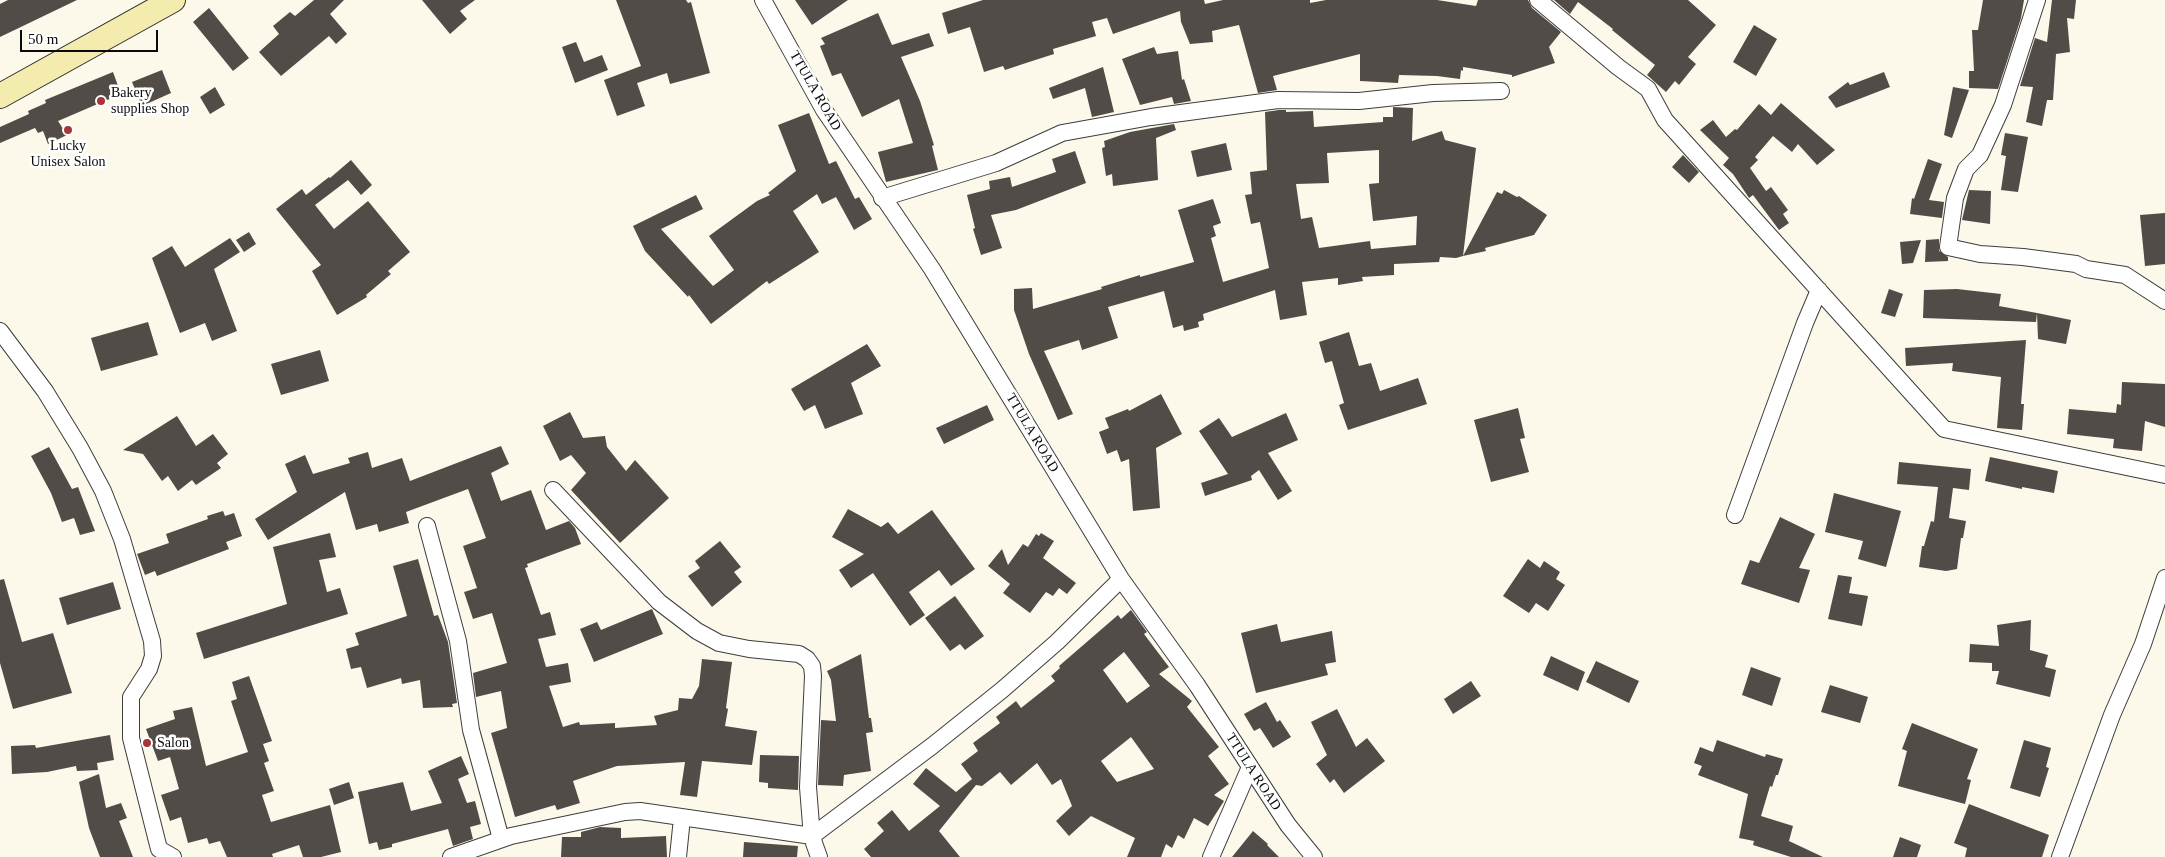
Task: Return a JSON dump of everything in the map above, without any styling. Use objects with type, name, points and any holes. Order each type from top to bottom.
[{"type":"street","points":[[3,88],[173,0]]},
{"type":"street","name":"TTULA ROAD","points":[[763,0],[824,110],[932,269],[1121,580],[1197,685],[1288,825],[1314,857]]},
{"type":"street","points":[[1538,0],[1618,67],[1648,89],[1665,120],[1944,428],[2165,475]]},
{"type":"street","points":[[2037,0],[2002,105],[1980,155],[1966,169],[1955,198],[1948,247],[1980,254],[2076,264],[2086,269],[2125,275],[2165,301]]},
{"type":"street","points":[[882,198],[996,163],[1062,133],[1151,117],[1278,100],[1359,101],[1434,93],[1501,91]]},
{"type":"street","points":[[1735,515],[1805,323],[1819,290]]},
{"type":"street","points":[[0,331],[45,391],[80,448],[103,491],[122,539],[152,641],[153,656],[149,669],[131,697],[131,738],[159,849],[173,857]]},
{"type":"street","points":[[553,490],[659,602],[697,631],[719,643],[749,649],[799,654],[807,659],[812,666],[813,676],[808,787],[812,836],[819,857]]},
{"type":"street","points":[[427,526],[458,641],[467,709],[501,839]]},
{"type":"street","points":[[2060,857],[2112,715],[2143,644],[2165,578]]},
{"type":"street","points":[[451,857],[501,839],[625,812],[640,811],[812,836],[932,746],[1002,690],[1057,642],[1121,580]]},
{"type":"street","points":[[1211,857],[1250,767]]},
{"type":"street","points":[[678,857],[682,818]]},
{"type":"building","points":[[8,0],[77,0],[0,37],[0,4]]},
{"type":"building","points":[[314,0],[344,0],[330,14],[347,34],[336,44],[329,36],[281,76],[259,52],[279,34],[273,26],[290,12],[295,16]]},
{"type":"building","points":[[422,0],[475,0],[460,11],[467,19],[450,34]]},
{"type":"building","points":[[616,0],[686,0],[688,3],[691,2],[710,73],[670,84],[667,73],[637,83],[645,106],[617,116],[604,80],[641,66]]},
{"type":"building","points":[[795,0],[848,0],[812,25]]},
{"type":"building","points":[[983,0],[1204,0],[1205,4],[1223,0],[1310,0],[1310,3],[1326,0],[1437,0],[1476,6],[1478,0],[1528,0],[1532,8],[1561,32],[1549,47],[1555,63],[1512,77],[1512,75],[1463,67],[1460,79],[1399,75],[1398,83],[1360,81],[1360,54],[1273,76],[1277,90],[1258,93],[1239,25],[1212,31],[1213,42],[1190,44],[1181,22],[1180,11],[1113,34],[1107,18],[1092,22],[1096,36],[1053,49],[1054,54],[1005,70],[1003,66],[984,72],[970,27],[948,34],[942,13]]},
{"type":"building","points":[[1554,0],[1688,0],[1716,25],[1688,57],[1696,64],[1679,85],[1675,81],[1666,92],[1647,75],[1655,65],[1613,29],[1578,2],[1570,14]]},
{"type":"building","points":[[1983,0],[2024,0],[2021,18],[1998,89],[1969,88],[1969,71],[1974,71],[1972,30],[1978,30]]},
{"type":"building","points":[[2052,0],[2076,0],[2074,19],[2067,18],[2070,52],[2056,54],[2053,100],[2047,100],[2042,126],[2026,122],[2033,87],[2020,86],[2035,38],[2047,42]]},
{"type":"building","points":[[209,8],[249,58],[233,71],[193,22]]},
{"type":"building","points":[[878,13],[892,45],[929,33],[934,46],[901,57],[920,101],[934,145],[932,146],[938,170],[886,182],[878,152],[913,143],[899,99],[862,117],[841,73],[832,76],[820,46],[825,44],[821,38]]},
{"type":"building","points":[[1754,25],[1777,39],[1756,76],[1733,62]]},
{"type":"building","points":[[576,42],[584,62],[602,55],[608,70],[575,83],[562,47]]},
{"type":"building","points":[[1154,47],[1157,54],[1178,51],[1182,80],[1184,79],[1191,101],[1174,104],[1172,97],[1140,105],[1122,59]]},
{"type":"building","points":[[1103,67],[1114,112],[1092,117],[1085,88],[1053,99],[1049,88]]},
{"type":"building","points":[[162,70],[171,93],[142,106],[132,82]]},
{"type":"building","points":[[113,72],[121,94],[58,121],[67,135],[48,144],[43,131],[38,133],[35,128],[0,143],[0,127],[29,114],[28,111],[46,103],[45,100]]},
{"type":"building","points":[[1884,72],[1890,87],[1836,108],[1828,97],[1848,82],[1850,85]]},
{"type":"building","points":[[215,87],[225,105],[210,114],[200,97]]},
{"type":"building","points":[[1953,87],[1969,90],[1952,138],[1944,135]]},
{"type":"building","points":[[1781,103],[1835,150],[1817,165],[1798,144],[1792,152],[1773,136],[1755,157],[1758,160],[1750,168],[1766,191],[1771,187],[1788,210],[1783,214],[1789,223],[1779,230],[1753,195],[1749,198],[1733,174],[1723,165],[1729,158],[1700,130],[1713,120],[1726,137],[1735,129],[1737,130],[1759,104],[1771,115]]},
{"type":"building","points":[[1393,107],[1413,108],[1412,141],[1442,131],[1445,140],[1476,148],[1463,256],[1456,258],[1440,257],[1439,262],[1394,264],[1394,275],[1362,277],[1363,281],[1338,285],[1338,278],[1302,282],[1307,315],[1280,320],[1275,290],[1203,314],[1204,320],[1198,322],[1199,327],[1184,331],[1183,325],[1173,328],[1164,291],[1108,307],[1118,338],[1082,350],[1079,340],[1044,351],[1073,414],[1058,420],[1029,354],[1014,310],[1014,289],[1032,288],[1033,309],[1102,289],[1101,287],[1140,275],[1140,277],[1194,262],[1178,210],[1213,199],[1221,223],[1213,226],[1216,236],[1211,238],[1223,282],[1269,268],[1260,222],[1251,224],[1245,195],[1252,194],[1250,172],[1267,170],[1265,112],[1279,110],[1286,110],[1286,112],[1313,111],[1314,127],[1383,122],[1383,117],[1393,117]],"holes":[[[1379,150],[1379,183],[1369,184],[1373,221],[1417,216],[1416,245],[1371,249],[1370,241],[1319,248],[1312,217],[1301,219],[1296,184],[1329,183],[1327,153]]]},
{"type":"building","points":[[809,113],[829,164],[836,161],[855,199],[859,197],[872,219],[854,230],[836,197],[822,204],[817,194],[793,211],[819,252],[769,284],[767,281],[711,324],[689,295],[688,297],[645,251],[633,226],[696,195],[703,209],[661,229],[713,286],[734,270],[709,236],[757,201],[770,195],[768,193],[796,171],[778,125]]},
{"type":"building","points":[[1174,124],[1176,130],[1156,138],[1158,180],[1113,186],[1112,174],[1106,176],[1102,148],[1105,147],[1104,141],[1130,132]]},
{"type":"building","points":[[2005,133],[2028,137],[2018,192],[2001,190],[2006,156],[2001,155]]},
{"type":"building","points":[[1226,143],[1232,170],[1197,177],[1191,151]]},
{"type":"building","points":[[1075,151],[1086,183],[1016,210],[991,215],[1002,248],[981,255],[973,229],[975,228],[967,195],[990,189],[989,181],[1010,177],[1012,187],[1056,172],[1052,159]]},
{"type":"building","points":[[1683,155],[1699,172],[1689,183],[1672,167]]},
{"type":"building","points":[[1928,159],[1942,164],[1929,200],[1944,202],[1942,218],[1910,214],[1912,198],[1914,199]]},
{"type":"building","points":[[351,160],[372,185],[361,195],[348,180],[315,205],[334,229],[368,201],[410,252],[388,271],[391,274],[366,295],[367,297],[337,315],[312,271],[321,265],[276,209],[302,189],[306,195]]},
{"type":"building","points":[[1504,190],[1517,197],[1519,196],[1547,215],[1534,235],[1485,248],[1486,251],[1463,256],[1497,192],[1502,194]]},
{"type":"building","points":[[1969,190],[1991,191],[1990,224],[1962,220]]},
{"type":"building","points":[[2165,213],[2165,264],[2145,266],[2140,215]]},
{"type":"building","points":[[249,232],[256,244],[244,252],[236,240]]},
{"type":"building","points":[[230,238],[240,252],[214,269],[237,331],[212,341],[205,323],[180,333],[152,258],[172,246],[185,267]]},
{"type":"building","points":[[1939,239],[1939,251],[1948,257],[1948,261],[1925,262],[1926,240]]},
{"type":"building","points":[[1921,240],[1913,263],[1902,264],[1900,242]]},
{"type":"building","points":[[1889,289],[1903,294],[1895,317],[1881,313]]},
{"type":"building","points":[[1957,289],[2001,294],[1999,306],[2037,313],[2036,322],[1923,318],[1924,290]]},
{"type":"building","points":[[2037,313],[2071,320],[2066,344],[2038,339]]},
{"type":"building","points":[[148,322],[158,355],[101,371],[91,338]]},
{"type":"building","points":[[1349,332],[1359,366],[1371,363],[1380,391],[1418,378],[1427,404],[1348,430],[1339,405],[1344,403],[1332,361],[1325,363],[1319,342]]},
{"type":"building","points":[[2026,340],[2021,404],[2024,404],[2022,430],[1997,428],[2001,377],[1952,371],[1953,363],[1906,366],[1905,348]]},
{"type":"building","points":[[867,344],[881,366],[851,383],[863,414],[825,429],[815,405],[804,411],[791,389]]},
{"type":"building","points":[[320,350],[329,381],[281,395],[271,364]]},
{"type":"building","points":[[2122,382],[2165,384],[2165,427],[2145,421],[2142,451],[2113,448],[2114,439],[2067,434],[2069,409],[2116,413],[2117,404],[2121,405]]},
{"type":"building","points":[[1161,394],[1182,434],[1156,448],[1160,508],[1133,511],[1129,459],[1121,462],[1117,450],[1107,454],[1099,432],[1109,428],[1105,418],[1128,409],[1129,411]]},
{"type":"building","points":[[987,405],[994,420],[944,444],[936,428]]},
{"type":"building","points":[[1518,408],[1525,438],[1520,439],[1529,472],[1491,482],[1474,420]]},
{"type":"building","points":[[570,412],[583,438],[605,436],[607,447],[626,471],[635,460],[669,498],[620,543],[571,490],[586,473],[571,455],[560,461],[543,426]]},
{"type":"building","points":[[1286,413],[1298,440],[1268,453],[1292,491],[1278,500],[1259,470],[1251,476],[1252,480],[1205,496],[1201,483],[1228,474],[1199,431],[1219,418],[1232,437]]},
{"type":"building","points":[[177,416],[196,446],[213,434],[228,454],[217,463],[221,468],[196,485],[192,480],[178,491],[168,476],[162,481],[143,454],[123,450]]},
{"type":"building","points":[[501,446],[509,464],[491,473],[501,501],[531,490],[546,530],[569,521],[575,528],[581,544],[527,564],[528,567],[525,568],[541,615],[550,612],[556,635],[538,639],[546,667],[568,663],[571,682],[549,686],[563,727],[579,722],[580,725],[615,723],[615,728],[657,725],[654,716],[678,710],[679,698],[692,699],[699,686],[702,659],[732,662],[725,726],[757,731],[752,765],[702,761],[697,797],[680,795],[685,762],[617,766],[573,781],[580,803],[557,810],[555,805],[515,817],[491,733],[507,728],[501,691],[476,697],[473,673],[507,663],[492,613],[473,619],[464,592],[477,588],[463,546],[486,538],[468,489],[406,512],[409,523],[379,532],[377,524],[356,530],[345,492],[268,540],[255,519],[297,492],[285,464],[305,455],[313,474],[350,463],[348,458],[368,452],[372,468],[402,458],[410,481]]},
{"type":"building","points":[[49,447],[72,489],[78,487],[95,531],[80,535],[74,518],[62,522],[51,493],[31,456]]},
{"type":"building","points":[[1990,457],[2058,471],[2054,493],[2022,487],[2022,489],[1985,481]]},
{"type":"building","points":[[1899,462],[1971,469],[1969,490],[1953,488],[1949,518],[1966,521],[1963,538],[1961,538],[1957,569],[1946,571],[1919,567],[1922,546],[1924,546],[1931,521],[1934,522],[1938,487],[1897,484]]},
{"type":"building","points":[[1834,493],[1901,511],[1886,567],[1858,559],[1863,541],[1825,532]]},
{"type":"building","points":[[848,509],[881,527],[888,522],[898,534],[932,510],[975,569],[951,586],[939,570],[909,592],[925,615],[910,626],[873,573],[851,588],[839,570],[864,554],[832,537]]},
{"type":"building","points":[[223,511],[225,516],[234,513],[242,536],[226,542],[229,549],[157,576],[155,571],[145,575],[137,554],[169,543],[166,534],[208,519],[207,516]]},
{"type":"building","points":[[1780,517],[1815,534],[1799,568],[1810,570],[1799,603],[1741,584],[1750,560],[1759,563]]},
{"type":"building","points":[[330,533],[336,557],[319,560],[327,592],[340,588],[348,614],[204,659],[196,633],[287,604],[273,547]]},
{"type":"building","points":[[1041,533],[1054,541],[1043,558],[1076,583],[1067,594],[1059,588],[1053,596],[1046,592],[1030,613],[1003,593],[1010,584],[988,566],[1002,549],[1008,565],[1023,544],[1028,547],[1036,534],[1039,536]]},
{"type":"building","points":[[720,541],[741,567],[734,572],[742,582],[712,607],[688,576],[700,568],[695,561]]},
{"type":"building","points":[[418,559],[434,616],[438,615],[448,642],[457,703],[452,704],[453,707],[423,708],[420,680],[402,684],[401,678],[367,688],[361,667],[351,669],[346,649],[359,645],[355,633],[407,616],[393,566]]},
{"type":"building","points":[[1528,559],[1540,568],[1544,561],[1560,572],[1556,579],[1565,585],[1548,611],[1536,603],[1529,613],[1503,596]]},
{"type":"building","points":[[1838,575],[1852,577],[1849,593],[1868,596],[1862,626],[1828,619]]},
{"type":"building","points":[[4,579],[22,642],[53,633],[72,693],[13,709],[0,663],[0,580]]},
{"type":"building","points":[[113,582],[121,609],[67,625],[59,598]]},
{"type":"building","points":[[955,596],[984,636],[965,650],[960,644],[950,651],[925,618]]},
{"type":"building","points":[[652,609],[663,634],[594,662],[580,629],[597,622],[601,630]]},
{"type":"building","points":[[1131,610],[1147,632],[1144,634],[1169,667],[1159,674],[1192,701],[1187,707],[1219,747],[1208,756],[1229,784],[1214,795],[1224,801],[1208,826],[1194,818],[1184,839],[1178,835],[1172,848],[1166,844],[1161,857],[1127,857],[1135,838],[1091,816],[1069,836],[1056,821],[1072,806],[1061,779],[1052,785],[1037,763],[1011,785],[1000,772],[982,786],[976,785],[939,831],[960,857],[871,857],[864,849],[884,831],[877,823],[892,810],[909,831],[940,806],[913,784],[926,768],[956,792],[972,779],[961,764],[978,751],[973,743],[1000,723],[996,717],[1016,701],[1021,708],[1055,681],[1051,676],[1060,668],[1059,666],[1118,615],[1121,619]],"holes":[[[1124,652],[1150,686],[1127,703],[1103,670]],[[1131,737],[1154,769],[1117,782],[1101,761]]]},
{"type":"building","points":[[2031,620],[2030,650],[2048,655],[2045,667],[2056,670],[2050,697],[1996,684],[1999,671],[1992,671],[1992,663],[1969,662],[1970,644],[1999,646],[1997,625]]},
{"type":"building","points":[[1277,624],[1281,642],[1332,631],[1336,662],[1325,664],[1328,675],[1256,693],[1241,633]]},
{"type":"building","points":[[861,654],[869,718],[871,718],[873,732],[866,733],[871,771],[844,775],[843,786],[818,785],[821,720],[836,721],[831,680],[827,671]]},
{"type":"building","points":[[1551,656],[1585,672],[1578,691],[1543,675]]},
{"type":"building","points":[[1596,661],[1639,681],[1629,703],[1586,682]]},
{"type":"building","points":[[1751,667],[1781,678],[1772,706],[1742,695]]},
{"type":"building","points":[[249,676],[272,741],[263,744],[269,761],[264,763],[274,791],[262,795],[271,822],[330,805],[341,852],[321,857],[303,857],[299,845],[272,854],[273,857],[227,857],[220,841],[209,844],[207,838],[188,843],[181,817],[170,821],[161,795],[179,789],[170,757],[158,761],[146,729],[175,719],[173,711],[192,707],[206,766],[248,752],[231,701],[237,699],[232,682]]},
{"type":"building","points":[[1471,681],[1481,696],[1453,714],[1444,699]]},
{"type":"building","points":[[1830,685],[1868,697],[1860,723],[1821,712]]},
{"type":"building","points":[[1266,702],[1277,722],[1280,720],[1291,737],[1273,748],[1260,728],[1254,731],[1244,714]]},
{"type":"building","points":[[1337,709],[1356,747],[1367,738],[1385,761],[1344,793],[1334,779],[1330,783],[1316,764],[1327,755],[1311,722]]},
{"type":"building","points":[[1912,723],[1978,749],[1967,779],[1971,780],[1965,804],[1898,786],[1907,751],[1902,749]]},
{"type":"building","points":[[110,735],[114,760],[97,763],[98,770],[77,771],[76,766],[47,772],[12,774],[11,746],[35,745],[36,748]]},
{"type":"building","points":[[1717,740],[1765,757],[1766,754],[1783,759],[1778,775],[1776,775],[1772,787],[1770,786],[1761,816],[1793,826],[1789,841],[1823,857],[1791,857],[1753,845],[1754,841],[1739,838],[1748,794],[1698,775],[1702,766],[1694,763],[1700,747],[1713,752]]},
{"type":"building","points":[[2024,740],[2051,748],[2046,767],[2049,768],[2040,797],[2010,788]]},
{"type":"building","points":[[760,755],[799,756],[798,790],[768,788],[768,783],[759,782]]},
{"type":"building","points":[[461,756],[469,774],[458,779],[467,803],[475,801],[481,824],[470,827],[473,839],[453,846],[448,829],[392,844],[392,847],[379,850],[377,842],[369,844],[358,792],[403,782],[411,811],[442,803],[428,771]]},
{"type":"building","points":[[99,774],[106,808],[121,803],[127,818],[119,821],[133,857],[100,857],[89,828],[79,782]]},
{"type":"building","points":[[349,782],[354,798],[334,805],[329,789]]},
{"type":"building","points":[[1969,804],[2049,835],[2042,857],[1965,857],[1967,848],[1954,843]]},
{"type":"building","points":[[600,827],[621,828],[621,838],[666,836],[667,857],[561,857],[562,837],[581,837],[581,832]]},
{"type":"building","points":[[1253,831],[1268,844],[1279,857],[1232,857]]},
{"type":"building","points":[[1900,837],[1921,845],[1917,857],[1893,857]]},
{"type":"building","points":[[744,842],[798,846],[797,857],[743,857]]},
{"type":"place","name":"Bakery supplies Shop","points":[[101,101]]},
{"type":"place","name":"Lucky Unisex Salon","points":[[68,130]]},
{"type":"place","name":"Salon","points":[[147,743]]}]
